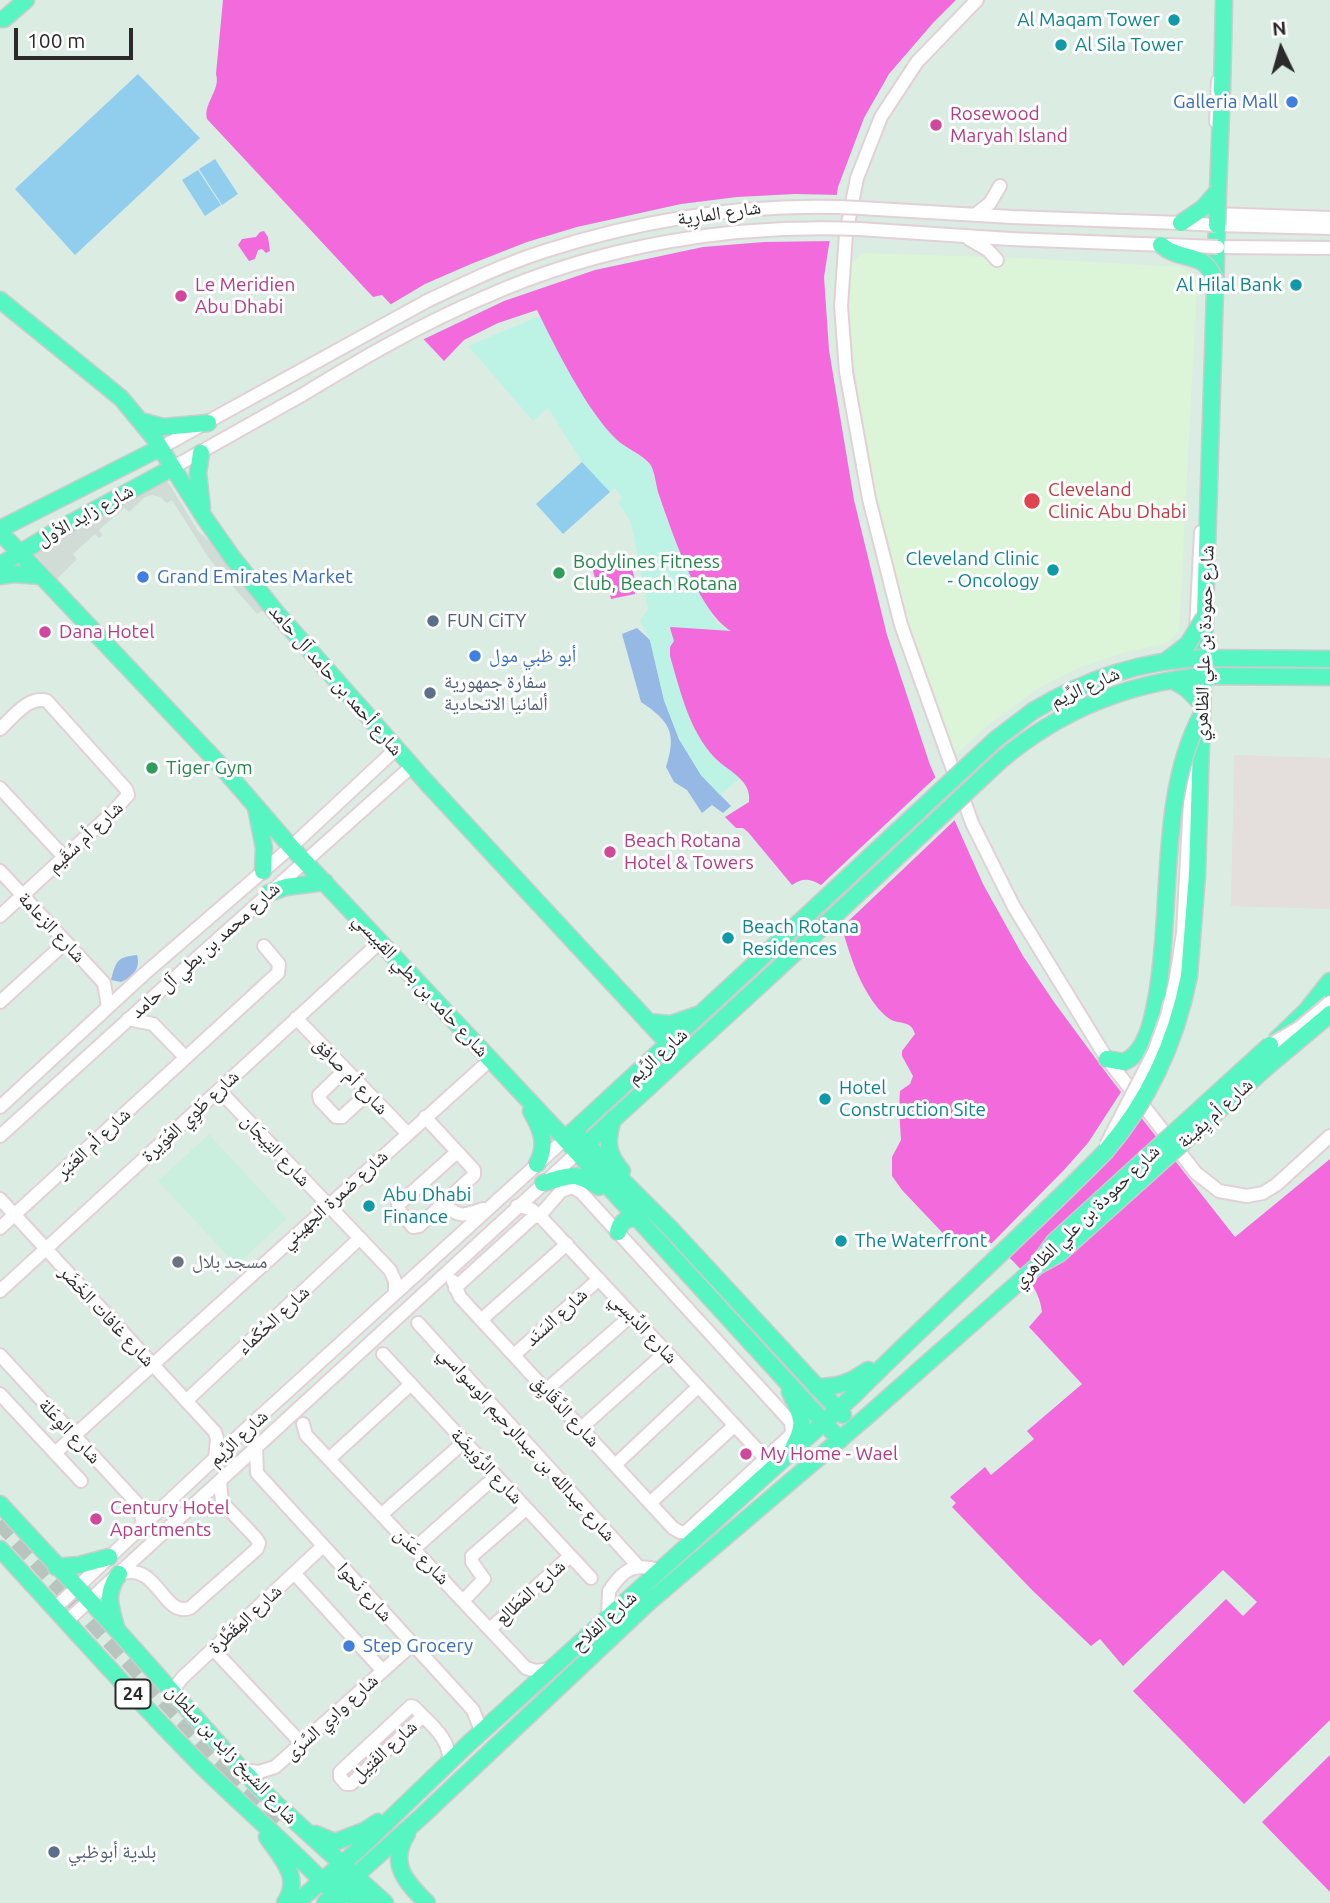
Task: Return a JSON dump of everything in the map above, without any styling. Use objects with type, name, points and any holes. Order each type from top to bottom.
[{"type":"main road","points":[[0,10],[10,0]]},
{"type":"main road","points":[[0,19],[4,19],[26,0]]},
{"type":"main road","points":[[1222,0],[1222,91]]},
{"type":"main road","name":"شارع حمودة بن علي الظاهري","points":[[912,1338],[1035,1223],[1105,1152],[1130,1122],[1158,1074],[1174,1036],[1185,993],[1196,901],[1202,709],[1200,679],[1205,618],[1217,247],[1215,219],[1219,191],[1221,113]]},
{"type":"main road","points":[[1181,223],[1203,208],[1219,191]]},
{"type":"main road","points":[[1161,245],[1172,253],[1201,260],[1210,270],[1216,284]]},
{"type":"main road","name":"شارع أحمد بن حامد آل حامد","points":[[0,300],[121,398],[160,448],[232,557],[275,611],[412,766],[675,1051]]},
{"type":"main road","points":[[140,421],[163,427],[208,423]]},
{"type":"main road","name":"شارع زايد الأول","points":[[0,530],[160,448]]},
{"type":"main road","points":[[201,453],[198,478],[204,517]]},
{"type":"main road","name":"شارع زايد الأول","points":[[0,565],[172,468]]},
{"type":"main road","name":"شارع حامد بن بطي القبيسي","points":[[0,530],[519,1091],[569,1135],[609,1189],[840,1440]]},
{"type":"main road","points":[[0,576],[41,576]]},
{"type":"main road","points":[[1165,661],[1188,645],[1205,618]]},
{"type":"main road","name":"شارع الرِّيم","points":[[581,1149],[675,1051],[706,1011],[760,959],[1002,734],[1047,703],[1084,684],[1124,669],[1165,661],[1203,658],[1330,659]]},
{"type":"main road","name":"شارع الرِّيم","points":[[569,1135],[771,975],[1001,760],[1056,721],[1093,703],[1132,689],[1172,680],[1330,677]]},
{"type":"main road","points":[[1107,1059],[1124,1062],[1136,1055],[1149,1027],[1157,995],[1166,931],[1173,816],[1187,750],[1202,709],[1186,688],[1172,680]]},
{"type":"main road","points":[[255,806],[264,848],[261,873]]},
{"type":"main road","points":[[269,893],[286,887],[325,882]]},
{"type":"main road","name":"شارع حمودة بن علي الظاهري","points":[[930,1361],[1037,1266],[1054,1242],[1307,1010],[1330,981]]},
{"type":"main road","points":[[648,1022],[678,1023],[706,1011]]},
{"type":"main road","name":"شارع أم يِفينة","points":[[1037,1266],[1059,1254],[1330,1014]]},
{"type":"main road","points":[[519,1091],[542,1134],[543,1146],[537,1164]]},
{"type":"main road","points":[[612,1119],[608,1132],[608,1149],[613,1161],[670,1228]]},
{"type":"main road","name":"شارع حامد بن بطي القبيسي","points":[[581,1149],[670,1228],[854,1427]]},
{"type":"main road","points":[[543,1184],[583,1176],[599,1187],[609,1189]]},
{"type":"main road","points":[[618,1232],[620,1224],[626,1220],[638,1219]]},
{"type":"main road","points":[[816,1387],[840,1386],[855,1380],[912,1338]]},
{"type":"main road","name":"شارع الفلاح","points":[[296,1903],[660,1570],[692,1533],[737,1491],[792,1450],[912,1338]]},
{"type":"main road","name":"شارع الفلاح","points":[[341,1892],[649,1602],[930,1361]]},
{"type":"main road","points":[[784,1381],[799,1410],[802,1426],[802,1432],[792,1450]]},
{"type":"main road","name":"شارع الشيخ زايد بن سلطان","points":[[0,1504],[242,1770],[341,1863],[341,1892]]},
{"type":"main road","name":"شارع الشيخ زايد بن سلطان","points":[[0,1549],[160,1723],[322,1880],[341,1892],[385,1903]]},
{"type":"main road","points":[[56,1567],[79,1565],[109,1557]]},
{"type":"main road","points":[[113,1579],[109,1595],[117,1630]]},
{"type":"main road","points":[[275,1803],[320,1838],[335,1842],[364,1831],[407,1804]]},
{"type":"main road","points":[[252,1814],[291,1875],[292,1889],[285,1903]]},
{"type":"main road","points":[[422,1816],[401,1845],[399,1859],[405,1879],[427,1903]]},
{"type":"main road","points":[[341,1892],[365,1903]]},
{"type":"street","points":[[977,0],[932,45],[904,79],[881,117],[864,157],[850,206],[842,270],[842,327],[846,372],[869,499],[889,583],[915,667],[972,823],[1014,906],[1107,1059],[1208,1184],[1219,1191],[1247,1196],[1263,1193],[1276,1185],[1330,1136]]},
{"type":"street","points":[[1200,679],[1198,567],[1203,507],[1222,0]]},
{"type":"street","points":[[976,214],[989,203],[1000,186]]},
{"type":"street","name":"شارع المارِية","points":[[160,448],[427,300],[474,279],[542,252],[606,234],[689,216],[778,206],[836,206],[1181,223],[1215,219],[1330,228]]},
{"type":"street","points":[[1215,219],[1330,218]]},
{"type":"street","name":"شارع المارِية","points":[[172,468],[409,333],[486,296],[562,268],[679,240],[763,229],[859,229],[1161,245],[1330,248]]},
{"type":"street","points":[[963,236],[982,246],[996,260]]},
{"type":"street","name":"شارع حمودة بن علي الظاهري","points":[[1105,1152],[1108,1139],[1154,1052],[1177,978],[1184,921],[1200,679]]},
{"type":"street","name":"شارع أم سُقَيم","points":[[0,729],[32,701],[39,698],[47,701],[127,792],[125,800],[0,916]]},
{"type":"street","name":"شارع محمد بن بطي آل حامد","points":[[0,1107],[131,986],[291,847],[397,748]]},
{"type":"street","name":"شارع محمد بن بطي آل حامد","points":[[0,1136],[412,766]]},
{"type":"street","points":[[0,788],[64,857]]},
{"type":"street","name":"شارع الزعامة","points":[[0,871],[104,983]]},
{"type":"street","points":[[242,917],[249,902],[264,886],[261,873]]},
{"type":"street","points":[[0,1003],[66,942]]},
{"type":"street","name":"شارع طَوِي العُوَيرة","points":[[0,1291],[380,942]]},
{"type":"street","name":"شارع أم العَنبَر","points":[[0,1228],[278,973],[279,964],[264,946]]},
{"type":"street","points":[[108,1007],[104,983],[131,986]]},
{"type":"street","points":[[150,999],[153,1024]]},
{"type":"street","points":[[1270,1045],[1298,1028],[1330,1002]]},
{"type":"street","name":"شارع حمودة بن علي الظاهري","points":[[1174,1145],[1330,1002]]},
{"type":"street","name":"شارع أم صافِق","points":[[296,1018],[407,1133]]},
{"type":"street","points":[[128,1019],[153,1024],[185,1057]]},
{"type":"street","name":"شارع ضمرة الجهيني","points":[[55,1453],[490,1059]]},
{"type":"street","points":[[345,1070],[319,1095],[320,1100],[336,1117],[342,1117],[368,1093]]},
{"type":"street","name":"شارع التِيجَان","points":[[219,1090],[390,1270],[396,1293]]},
{"type":"street","points":[[425,1117],[474,1170],[474,1175],[419,1226],[413,1227],[398,1210],[398,1205],[457,1152]]},
{"type":"street","name":"شارع الرِّيم","points":[[55,1608],[243,1432],[569,1135]]},
{"type":"street","name":"شارع الرِّيم","points":[[67,1621],[581,1149]]},
{"type":"street","points":[[537,1164],[543,1173],[543,1184]]},
{"type":"street","points":[[455,1288],[531,1219],[539,1215],[561,1191],[572,1187],[581,1192],[788,1418],[792,1427],[789,1437],[765,1458],[737,1491]]},
{"type":"street","name":"شارع غافات الخَضَر","points":[[0,1199],[215,1432]]},
{"type":"street","points":[[443,1204],[456,1214],[464,1216],[489,1206]]},
{"type":"street","points":[[443,1204],[453,1225],[447,1245]]},
{"type":"street","name":"شارع الدِّبسِي","points":[[517,1206],[531,1209],[539,1215],[765,1458]]},
{"type":"street","name":"شارع الحُكَماء","points":[[186,1401],[360,1238]]},
{"type":"street","points":[[481,1320],[567,1244]]},
{"type":"street","points":[[453,1267],[455,1288]]},
{"type":"street","points":[[390,1270],[415,1275]]},
{"type":"street","name":"شارع السَنَد","points":[[514,1355],[599,1279]]},
{"type":"street","name":"شارع الدَّقَايِق","points":[[455,1288],[460,1297],[673,1528],[692,1533]]},
{"type":"street","points":[[546,1390],[632,1315]]},
{"type":"street","name":"شارع عبدالله بن عبدالرحيم الوسواسي","points":[[418,1323],[637,1566]]},
{"type":"street","points":[[581,1428],[666,1352]]},
{"type":"street","name":"شارع الرُّوَيضَة","points":[[383,1354],[591,1578]]},
{"type":"street","name":"شارع الوِعَلة","points":[[0,1355],[140,1507]]},
{"type":"street","points":[[329,1459],[411,1385]]},
{"type":"street","points":[[615,1465],[698,1387]]},
{"type":"street","points":[[0,1394],[81,1481]]},
{"type":"street","name":"شارع عَدَن","points":[[303,1424],[306,1435],[526,1668],[536,1671],[551,1669]]},
{"type":"street","points":[[650,1503],[734,1426]]},
{"type":"street","points":[[215,1459],[215,1432],[243,1432]]},
{"type":"street","points":[[382,1514],[464,1442]]},
{"type":"street","points":[[232,1470],[257,1473],[256,1447]]},
{"type":"street","name":"شارع نَحوا","points":[[257,1473],[473,1710],[482,1733]]},
{"type":"street","points":[[415,1548],[496,1476]]},
{"type":"street","points":[[96,1570],[97,1580],[113,1579],[130,1572],[144,1574],[176,1608],[187,1610],[257,1549],[259,1543],[222,1503],[220,1480]]},
{"type":"street","points":[[143,1526],[140,1507],[160,1510]]},
{"type":"street","points":[[464,1600],[484,1579],[472,1562],[472,1556],[526,1508]]},
{"type":"street","name":"شارع المِقَطَّرة","points":[[176,1696],[178,1682],[323,1546]]},
{"type":"street","name":"شارع المَطَالِع","points":[[490,1629],[570,1556]]},
{"type":"street","points":[[608,1617],[609,1591],[629,1570],[637,1566],[660,1570]]},
{"type":"street","points":[[295,1574],[383,1671]]},
{"type":"street","name":"شارع وادِي السَّرَى","points":[[242,1770],[267,1771],[288,1756],[413,1644]]},
{"type":"street","points":[[213,1649],[302,1744]]},
{"type":"street","name":"شارع الفَتِيل","points":[[423,1716],[351,1784],[346,1784],[340,1777],[340,1772],[409,1707],[414,1707],[423,1716],[445,1740],[449,1763]]},
{"type":"street","name":"شارع نَحوا","points":[[473,1710],[497,1719]]},
{"type":"street","name":"شارع الفَتِيل","points":[[445,1740],[468,1744]]},
{"type":"shaded area","points":[[223,0],[956,0],[889,74],[864,118],[838,187],[824,277],[829,350],[854,500],[887,635],[930,765],[983,884],[1023,956],[1110,1078],[1235,1237],[1330,1159],[1330,1720],[1244,1804],[1133,1691],[1226,1599],[1243,1616],[1257,1602],[1223,1570],[1123,1666],[1100,1639],[1091,1646],[1033,1591],[952,1507],[956,1503],[950,1497],[985,1467],[991,1475],[1034,1439],[1027,1431],[1082,1384],[1029,1327],[1042,1312],[1034,1288],[1018,1266],[997,1247],[975,1233],[965,1237],[956,1247],[892,1176],[892,1157],[901,1140],[900,1091],[910,1084],[913,1076],[902,1051],[915,1034],[909,1025],[885,1015],[868,994],[854,966],[830,891],[807,880],[792,885],[748,832],[743,828],[736,828],[725,817],[749,802],[747,787],[714,757],[698,735],[670,656],[670,647],[674,641],[670,628],[731,631],[719,621],[697,589],[664,511],[650,464],[616,439],[605,427],[572,378],[537,310],[498,323],[464,340],[444,361],[382,295],[373,297],[207,119],[207,107],[217,80]]},
{"type":"shaded area","points":[[138,74],[200,138],[75,255],[15,189]]},
{"type":"shaded area","points":[[215,159],[238,194],[222,205],[199,169]]},
{"type":"shaded area","points":[[198,170],[221,205],[205,216],[182,180]]},
{"type":"shaded area","points":[[264,231],[268,237],[270,251],[266,253],[262,249],[258,250],[255,259],[249,261],[238,245],[242,239],[256,237]]},
{"type":"shaded area","name":"Cleveland Clinic Abu Dhabi","points":[[862,253],[1182,267],[1197,284],[1179,631],[1167,643],[1123,653],[1081,667],[1040,687],[987,726],[953,757],[900,612],[872,481],[848,311],[850,265]]},
{"type":"shaded area","points":[[582,462],[610,492],[563,534],[536,504]]},
{"type":"shaded area","points":[[166,479],[198,531],[212,544],[264,610],[257,614],[208,557],[172,500],[167,503],[152,495],[145,497],[129,512],[124,508],[99,530],[103,535],[99,538],[95,534],[73,554],[77,559],[57,579],[32,551]]},
{"type":"shaded area","points":[[610,555],[613,564],[627,560],[634,576],[635,594],[611,599],[608,587],[598,589],[590,560]]},
{"type":"shaded area","points":[[637,628],[650,640],[664,700],[679,739],[701,775],[731,806],[723,813],[712,805],[702,813],[687,790],[674,782],[666,767],[671,737],[659,715],[641,702],[622,634]]},
{"type":"shaded area","points":[[1234,755],[1330,758],[1330,909],[1231,906]]},
{"type":"shaded area","points":[[137,955],[137,968],[129,978],[121,982],[111,980],[118,961]]},
{"type":"shaded area","points":[[209,1134],[287,1219],[236,1265],[158,1181]]},
{"type":"shaded area","points":[[1330,1755],[1330,1892],[1262,1822]]},
{"type":"sand","points":[[540,316],[573,376],[616,439],[651,465],[665,514],[685,561],[713,617],[720,625],[733,632],[671,627],[701,738],[715,759],[740,778],[720,795],[701,775],[679,739],[664,700],[650,640],[640,621],[648,609],[631,522],[618,502],[622,497],[615,488],[610,492],[582,462],[548,408],[533,421],[468,346]]},
{"type":"pier","points":[[795,194],[841,195],[833,241],[764,242],[703,247],[595,270],[504,301],[420,341],[388,306],[425,284],[471,264],[527,242],[577,227],[681,204]]},
{"type":"pier","points":[[938,775],[957,818],[838,931],[827,893],[819,887]]},
{"type":"pier","points":[[1123,1089],[1143,1114],[1106,1163],[1005,1260],[989,1246],[1088,1143]]},
{"type":"tunnel","points":[[0,1521],[214,1753],[241,1778]]},
{"type":"tunnel","points":[[224,1774],[276,1826]]},
{"type":"place","name":"Al Maqam Tower","points":[[1174,20]]},
{"type":"place","name":"Al Sila Tower","points":[[1061,45]]},
{"type":"place","name":"Galleria Mall","points":[[1292,102]]},
{"type":"place","name":"Rosewood Maryah Island","points":[[936,125]]},
{"type":"place","name":"Al Hilal Bank","points":[[1296,285]]},
{"type":"place","name":"Le Meridien Abu Dhabi","points":[[181,296]]},
{"type":"place","name":"Cleveland Clinic Abu Dhabi","points":[[1032,501]]},
{"type":"place","name":"Cleveland Clinic - Oncology","points":[[1053,570]]},
{"type":"place","name":"Bodylines Fitness Club, Beach Rotana","points":[[559,573]]},
{"type":"place","name":"Grand Emirates Market","points":[[143,577]]},
{"type":"place","name":"FUN CiTY","points":[[433,621]]},
{"type":"place","name":"Dana Hotel","points":[[45,632]]},
{"type":"place","name":"أبو ظبي مول","points":[[475,656]]},
{"type":"place","name":"سفارة جمهورية ألمانيا الاتحادية","points":[[430,693]]},
{"type":"place","name":"Tiger Gym","points":[[152,768]]},
{"type":"place","name":"Beach Rotana Hotel & Towers","points":[[610,852]]},
{"type":"place","name":"Beach Rotana Residences","points":[[728,938]]},
{"type":"place","name":"Hotel Construction Site","points":[[825,1099]]},
{"type":"place","name":"Abu Dhabi Finance","points":[[369,1206]]},
{"type":"place","name":"The Waterfront","points":[[841,1241]]},
{"type":"place","name":"مسجد بلال","points":[[178,1262]]},
{"type":"place","name":"My Home - Wael","points":[[746,1454]]},
{"type":"place","name":"Century Hotel Apartments","points":[[96,1519]]},
{"type":"place","name":"Step Grocery","points":[[349,1646]]},
{"type":"place","name":"بلدية أبوظبي","points":[[54,1852]]}]
